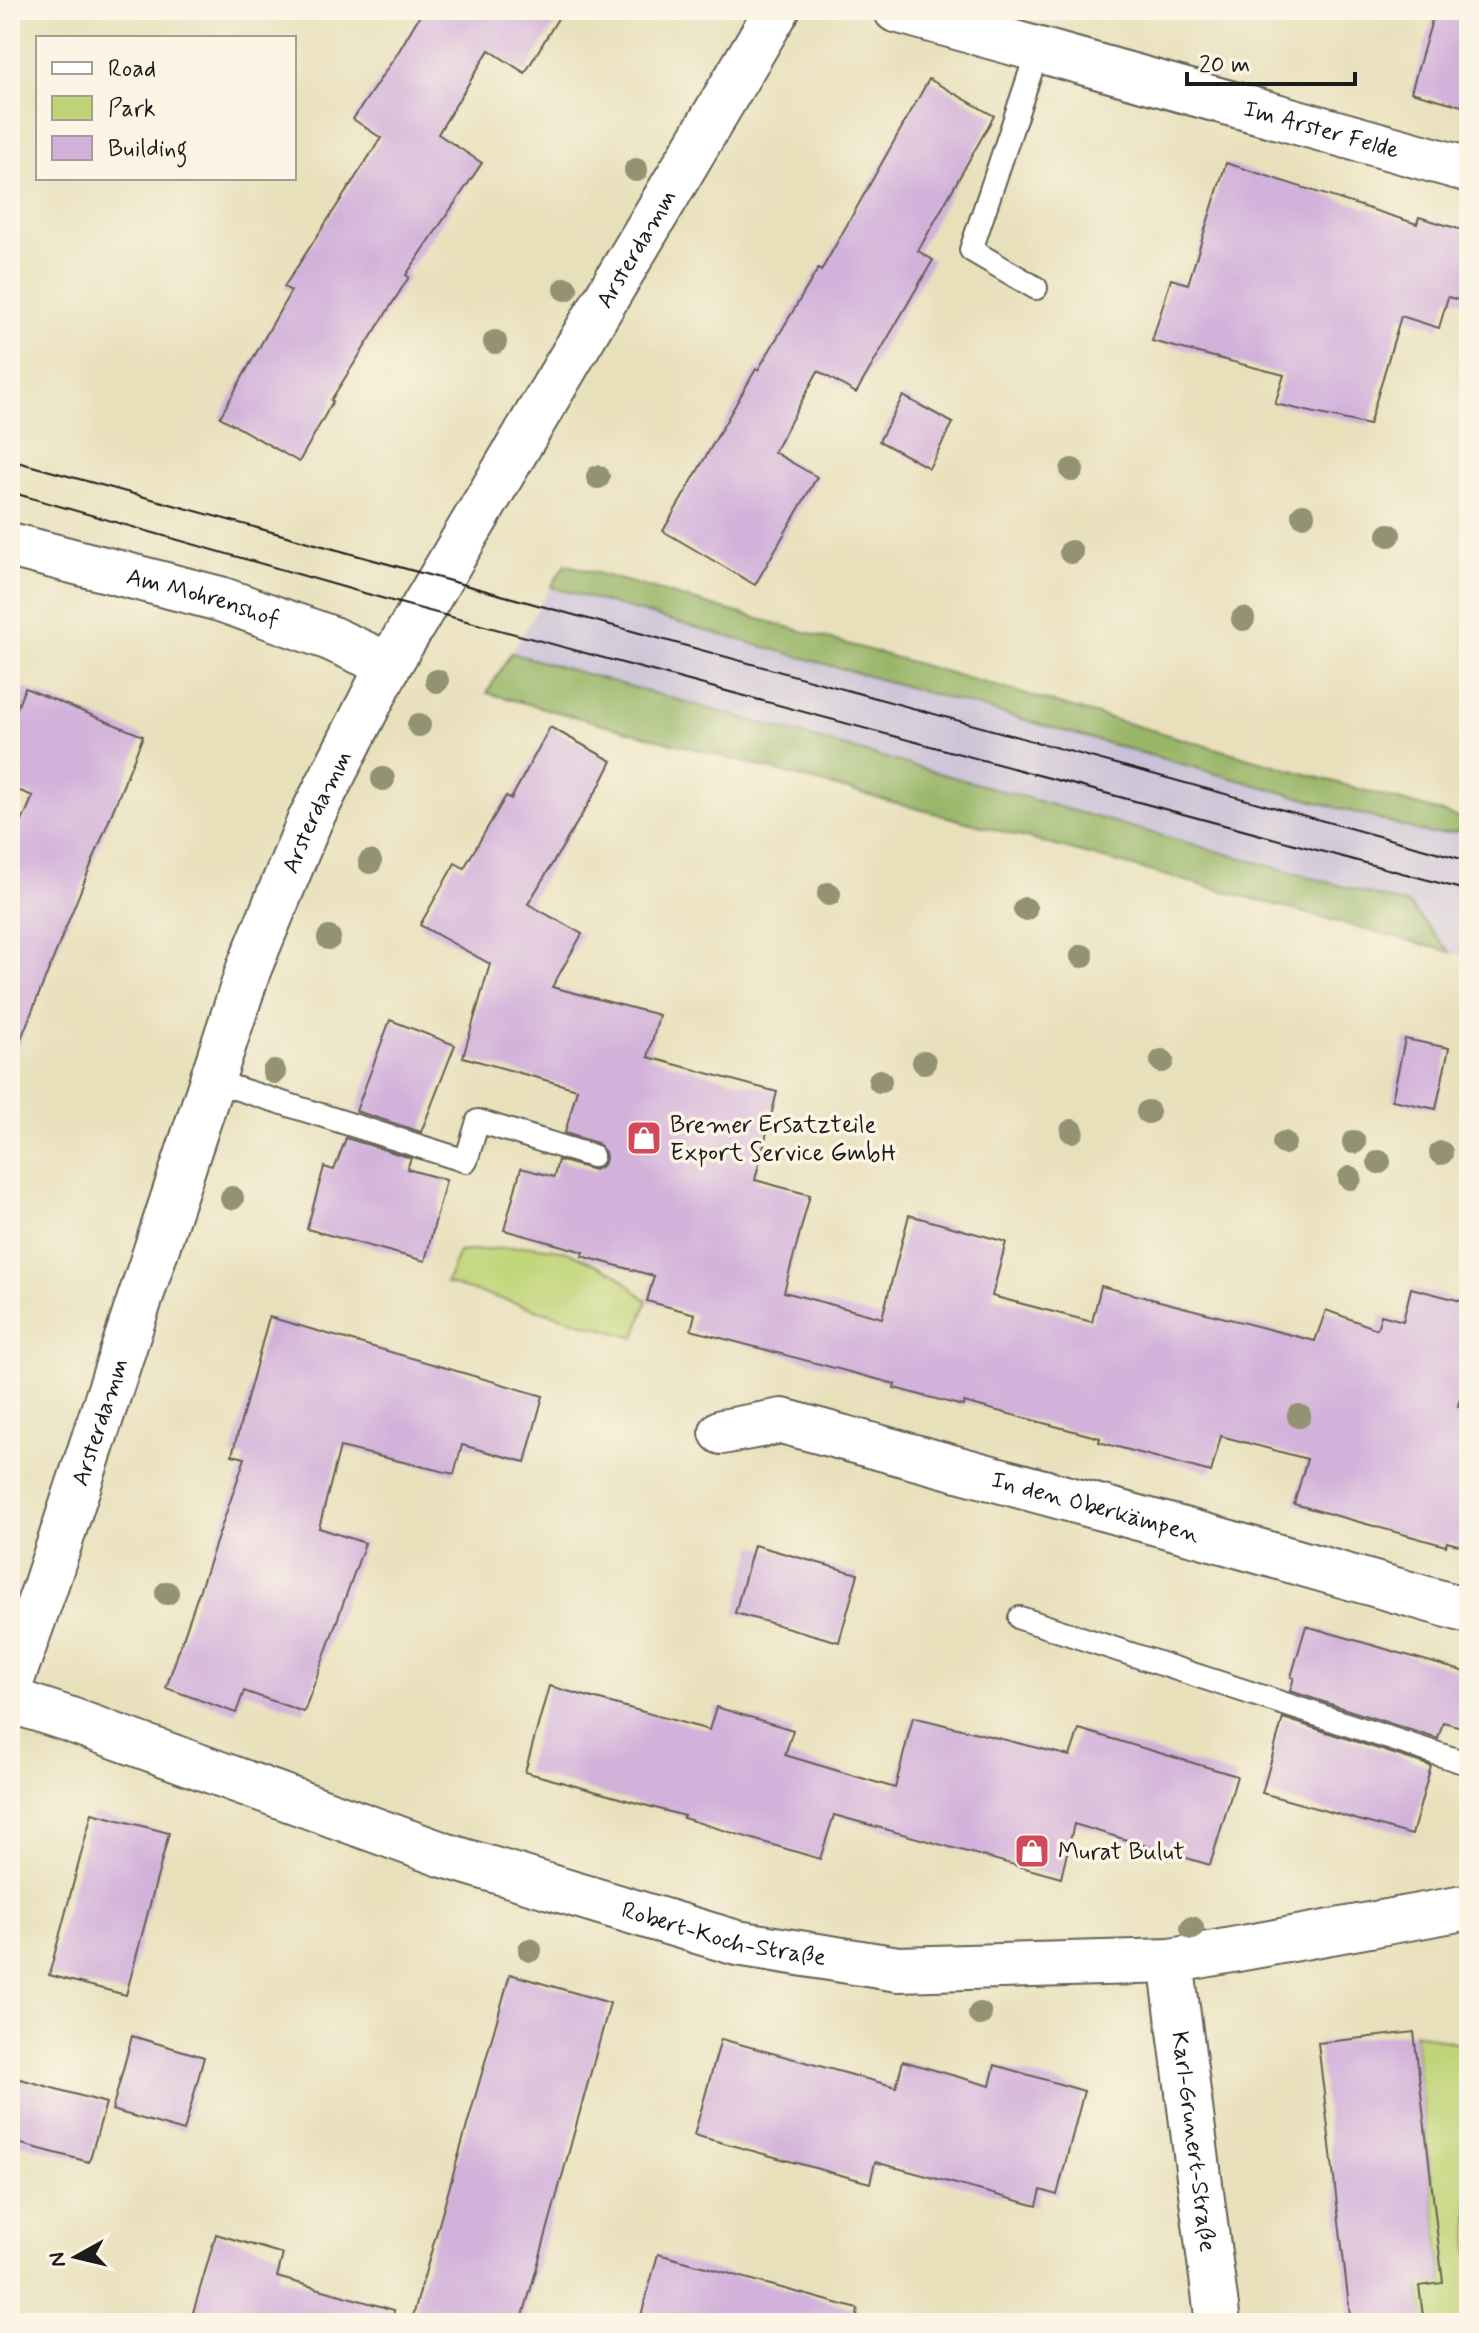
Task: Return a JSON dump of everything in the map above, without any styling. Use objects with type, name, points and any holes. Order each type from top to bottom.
[{"type":"street","name":"Arsterdamm","points":[[10,1685],[249,968],[310,820],[389,665],[777,10]]},
{"type":"street","name":"Im Arster Felde","points":[[896,10],[1469,170]]},
{"type":"street","name":"Am Mohrenshof","points":[[10,545],[220,599],[330,638],[389,665]]},
{"type":"street","name":"In den Oberkämpen","points":[[722,1432],[782,1421],[1469,1611]]},
{"type":"street","name":"Robert-Koch-Straße","points":[[10,1700],[444,1855],[737,1943],[898,1969],[1171,1961],[1469,1907]]},
{"type":"street","name":"Karl-Grunert-Straße","points":[[1171,1961],[1218,2323]]},
{"type":"lane","points":[[1036,288],[971,250],[1038,50]]},
{"type":"lane","points":[[213,1081],[466,1161],[478,1121],[592,1156]]},
{"type":"lane","points":[[1020,1618],[1469,1764]]},
{"type":"shaded area","points":[[565,564],[1469,820],[1469,957],[487,693]]},
{"type":"green space","points":[[565,564],[1469,820],[1469,830],[1431,834],[551,587]]},
{"type":"green space","points":[[511,653],[1409,905],[1450,952],[487,693]]},
{"type":"green space","points":[[532,1246],[567,1251],[617,1274],[647,1301],[635,1338],[446,1283],[459,1252]]},
{"type":"green space","points":[[1414,2032],[1469,2047],[1469,2323],[1423,2323],[1419,2285],[1443,2282]]},
{"type":"building","points":[[423,10],[563,10],[525,73],[489,50],[438,134],[482,163],[406,275],[409,277],[331,400],[299,462],[220,417],[291,291],[284,287],[381,138],[353,119]]},
{"type":"building","points":[[1435,10],[1469,10],[1469,108],[1411,92]]},
{"type":"building","points":[[929,79],[994,116],[918,251],[933,260],[856,393],[818,371],[774,452],[817,477],[755,585],[663,531],[756,369],[818,269],[821,271]]},
{"type":"building","points":[[1226,163],[1417,224],[1419,217],[1469,232],[1469,303],[1448,297],[1439,328],[1401,316],[1369,425],[1275,404],[1284,375],[1152,341],[1171,279],[1188,284]]},
{"type":"building","points":[[903,396],[953,423],[929,468],[879,441]]},
{"type":"building","points":[[25,688],[143,736],[10,1061],[10,850],[33,796],[10,787],[10,726]]},
{"type":"building","points":[[550,727],[612,761],[528,904],[582,934],[552,987],[659,1015],[648,1057],[777,1092],[755,1180],[810,1195],[784,1292],[882,1318],[909,1215],[1006,1242],[992,1296],[1092,1322],[1101,1286],[1315,1341],[1326,1310],[1377,1329],[1381,1315],[1403,1321],[1411,1288],[1469,1303],[1469,1366],[1458,1406],[1469,1408],[1469,1548],[1447,1542],[1446,1546],[1294,1504],[1307,1459],[1221,1436],[1211,1472],[1099,1442],[1100,1438],[964,1402],[963,1406],[894,1388],[895,1384],[691,1330],[695,1314],[647,1301],[654,1276],[582,1256],[584,1252],[504,1230],[521,1168],[554,1177],[558,1160],[594,1170],[602,1166],[606,1159],[605,1152],[597,1143],[565,1133],[577,1089],[463,1057],[490,964],[420,925],[455,863],[464,868],[506,796],[511,799]]},
{"type":"building","points":[[390,1020],[455,1045],[421,1132],[356,1111]]},
{"type":"building","points":[[1405,1039],[1449,1048],[1436,1109],[1392,1100]]},
{"type":"building","points":[[346,1138],[411,1158],[407,1169],[446,1180],[425,1261],[307,1229],[324,1167],[334,1170]]},
{"type":"building","points":[[269,1317],[543,1396],[525,1462],[462,1445],[454,1474],[340,1447],[319,1528],[365,1543],[304,1712],[244,1691],[236,1713],[166,1688],[245,1458],[232,1455]]},
{"type":"building","points":[[754,1545],[858,1574],[839,1642],[735,1613]]},
{"type":"building","points":[[1306,1626],[1469,1673],[1469,1729],[1443,1722],[1438,1739],[1290,1691]]},
{"type":"building","points":[[549,1686],[709,1730],[716,1707],[793,1730],[785,1755],[895,1788],[913,1717],[1070,1756],[1079,1729],[1237,1776],[1210,1865],[1074,1824],[1061,1878],[834,1815],[820,1859],[684,1816],[525,1772]]},
{"type":"building","points":[[1283,1718],[1431,1766],[1412,1835],[1262,1793]]},
{"type":"building","points":[[92,1813],[169,1833],[126,1995],[49,1975]]},
{"type":"building","points":[[510,1974],[610,2003],[537,2267],[521,2323],[411,2323]]},
{"type":"building","points":[[1414,2032],[1443,2283],[1419,2286],[1424,2323],[1351,2323],[1318,2043]]},
{"type":"building","points":[[132,2036],[204,2057],[184,2131],[112,2110]]},
{"type":"building","points":[[721,2039],[896,2087],[903,2061],[990,2086],[995,2065],[1084,2091],[1057,2195],[1041,2190],[1037,2206],[875,2162],[870,2183],[694,2135]]},
{"type":"building","points":[[10,2076],[106,2103],[89,2162],[10,2141]]},
{"type":"building","points":[[216,2234],[283,2254],[277,2277],[394,2310],[393,2323],[190,2323]]},
{"type":"building","points":[[658,2254],[858,2309],[856,2323],[639,2323]]},
{"type":"tram line","points":[[10,460],[1469,861]]},
{"type":"tram line","points":[[10,492],[392,601],[1469,891]]},
{"type":"place","name":"Bremer Ersatzteile Export Service GmbH","points":[[644,1138]]},
{"type":"place","name":"Murat Bulut","points":[[1032,1851]]}]
